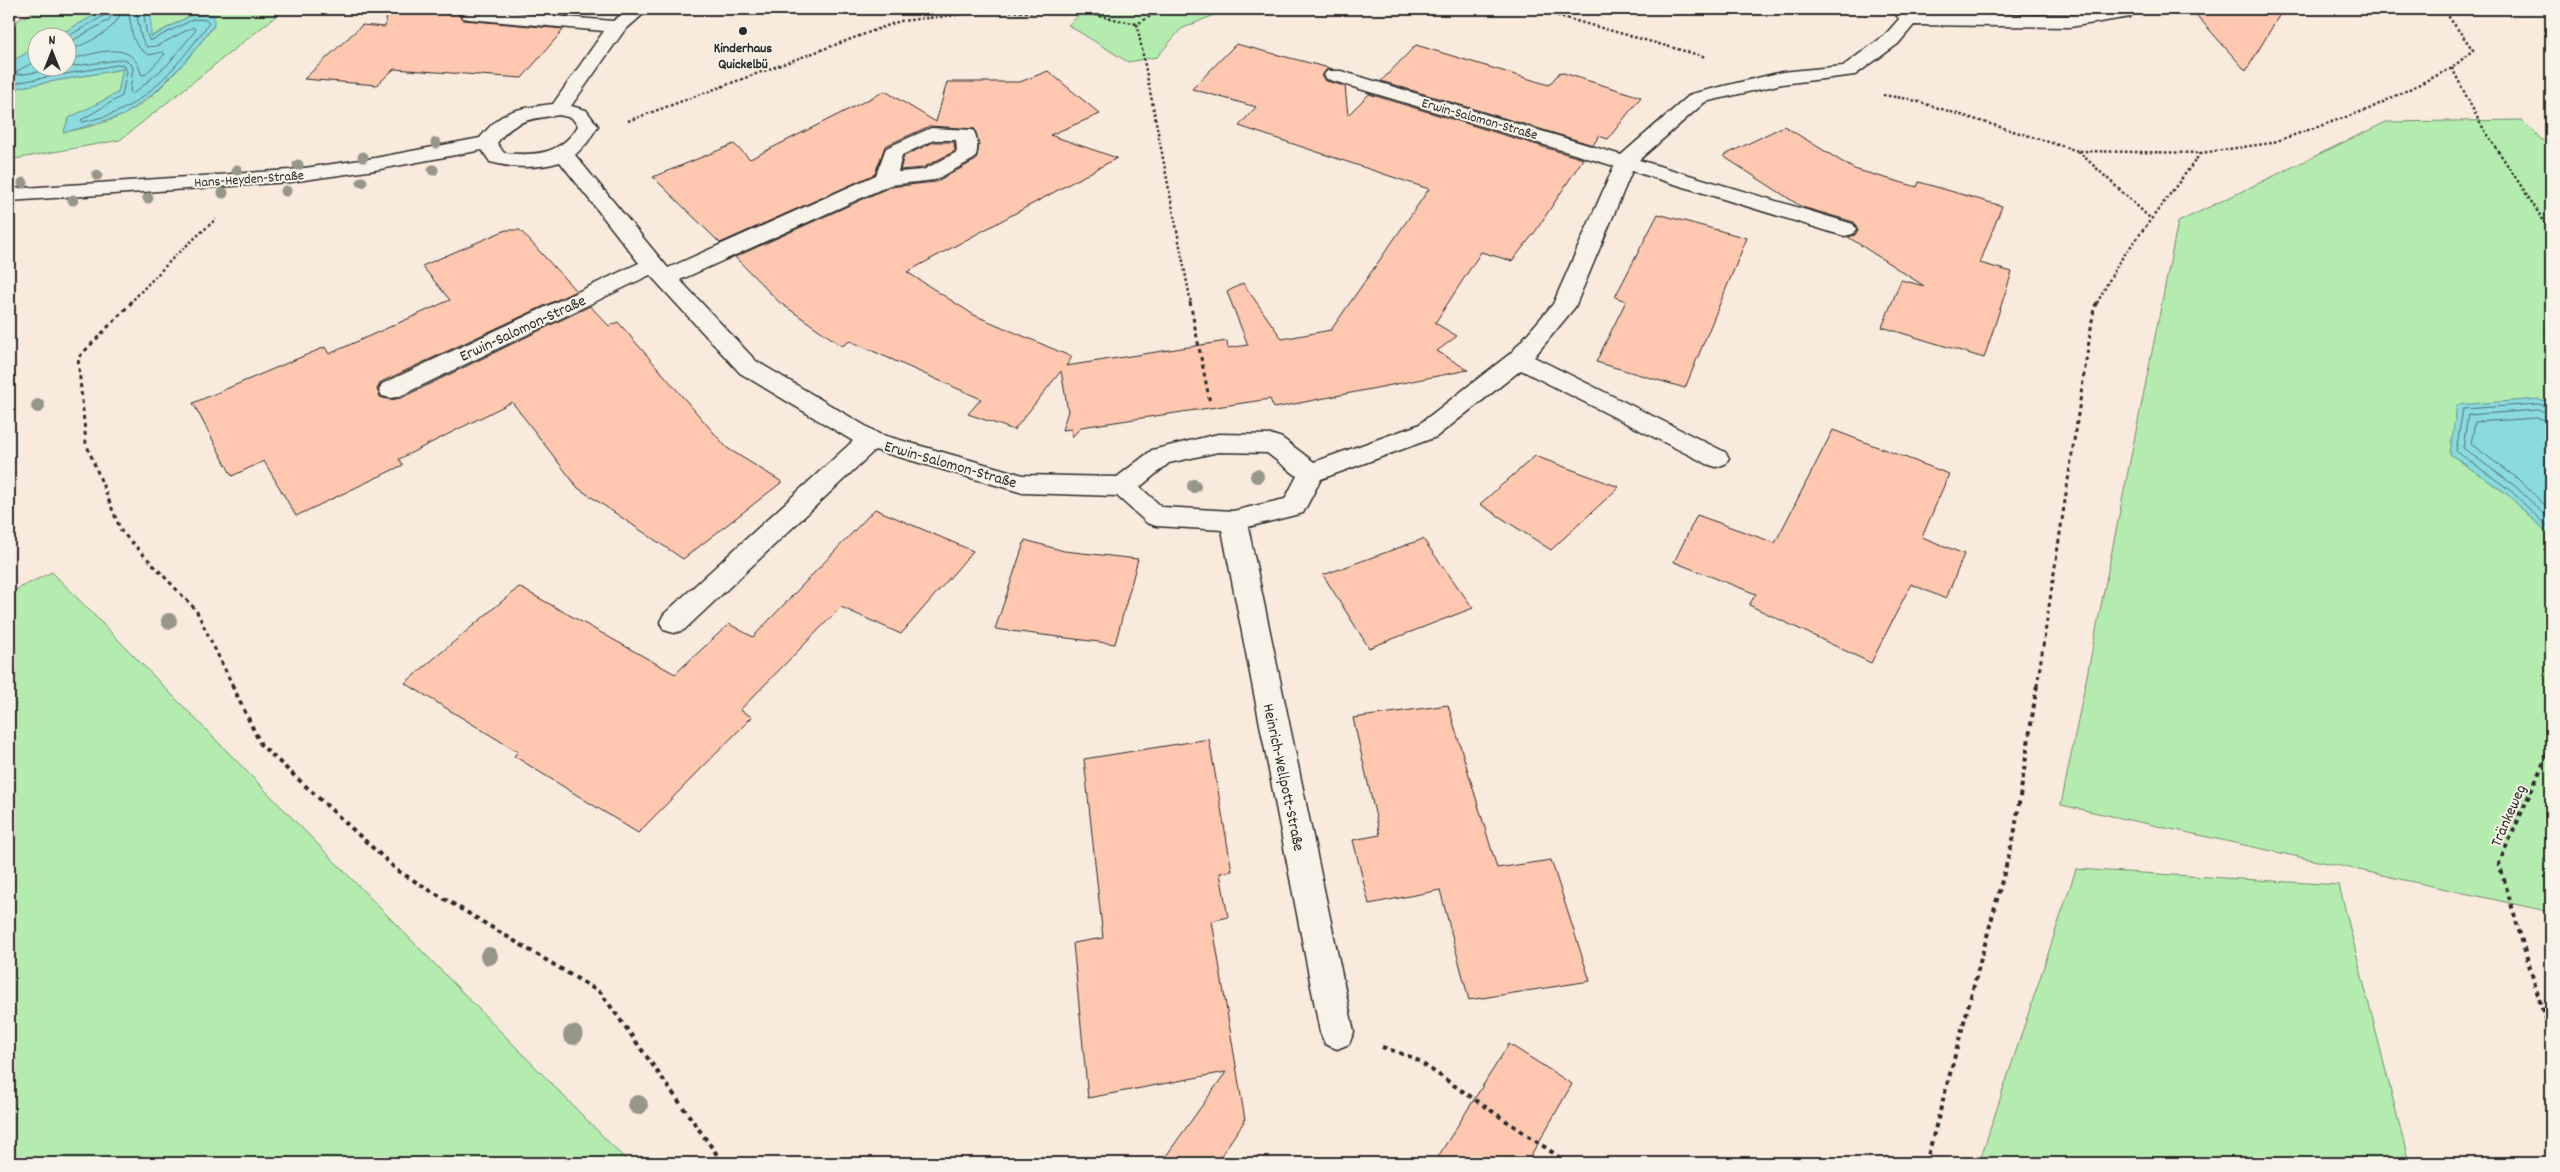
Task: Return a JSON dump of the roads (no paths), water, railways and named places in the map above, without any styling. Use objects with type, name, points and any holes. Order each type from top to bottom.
[{"type":"street","points":[[558,109],[617,27],[640,9]]},
{"type":"street","points":[[1310,473],[1273,444],[1218,443],[1161,456],[1123,487],[1156,516],[1233,521],[1294,506],[1310,473],[1427,431],[1519,359],[1563,306],[1626,161],[1698,98],[1782,78],[1848,71],[1891,40],[1905,14],[2070,21],[2124,13]]},
{"type":"street","points":[[469,14],[617,27]]},
{"type":"street","name":"Erwin-Salomon-Straße","points":[[1334,75],[1845,228]]},
{"type":"street","points":[[558,109],[579,114],[588,126],[580,142],[564,154],[532,162],[496,158],[487,143],[501,124],[522,114],[558,109]]},
{"type":"street","name":"Hans-Heyden-Straße","points":[[9,195],[61,188],[261,179],[364,167],[487,143]]},
{"type":"street","name":"Erwin-Salomon-Straße","points":[[564,154],[659,272],[748,368],[870,440],[1023,484],[1123,487]]},
{"type":"street","name":"Erwin-Salomon-Straße","points":[[391,390],[659,272],[886,179]]},
{"type":"street","points":[[1519,359],[1716,458]]},
{"type":"street","name":"Erwin-Salomon-Straße","points":[[674,622],[870,440]]},
{"type":"street","name":"Heinrich-Wellpott-Straße","points":[[1233,521],[1337,1032]]},
{"type":"water","points":[[106,9],[151,11],[151,37],[193,14],[214,15],[214,25],[186,61],[155,92],[124,115],[63,133],[69,118],[118,93],[123,69],[78,77],[78,28],[71,28]]},
{"type":"water","points":[[28,52],[28,78],[72,78],[21,87],[9,94],[9,63]]},
{"type":"water","points":[[2539,399],[2551,403],[2551,537],[2507,494],[2450,454],[2457,405]]},
{"type":"place","name":"Kinderhaus Quickelbü","points":[[743,31]]}]
